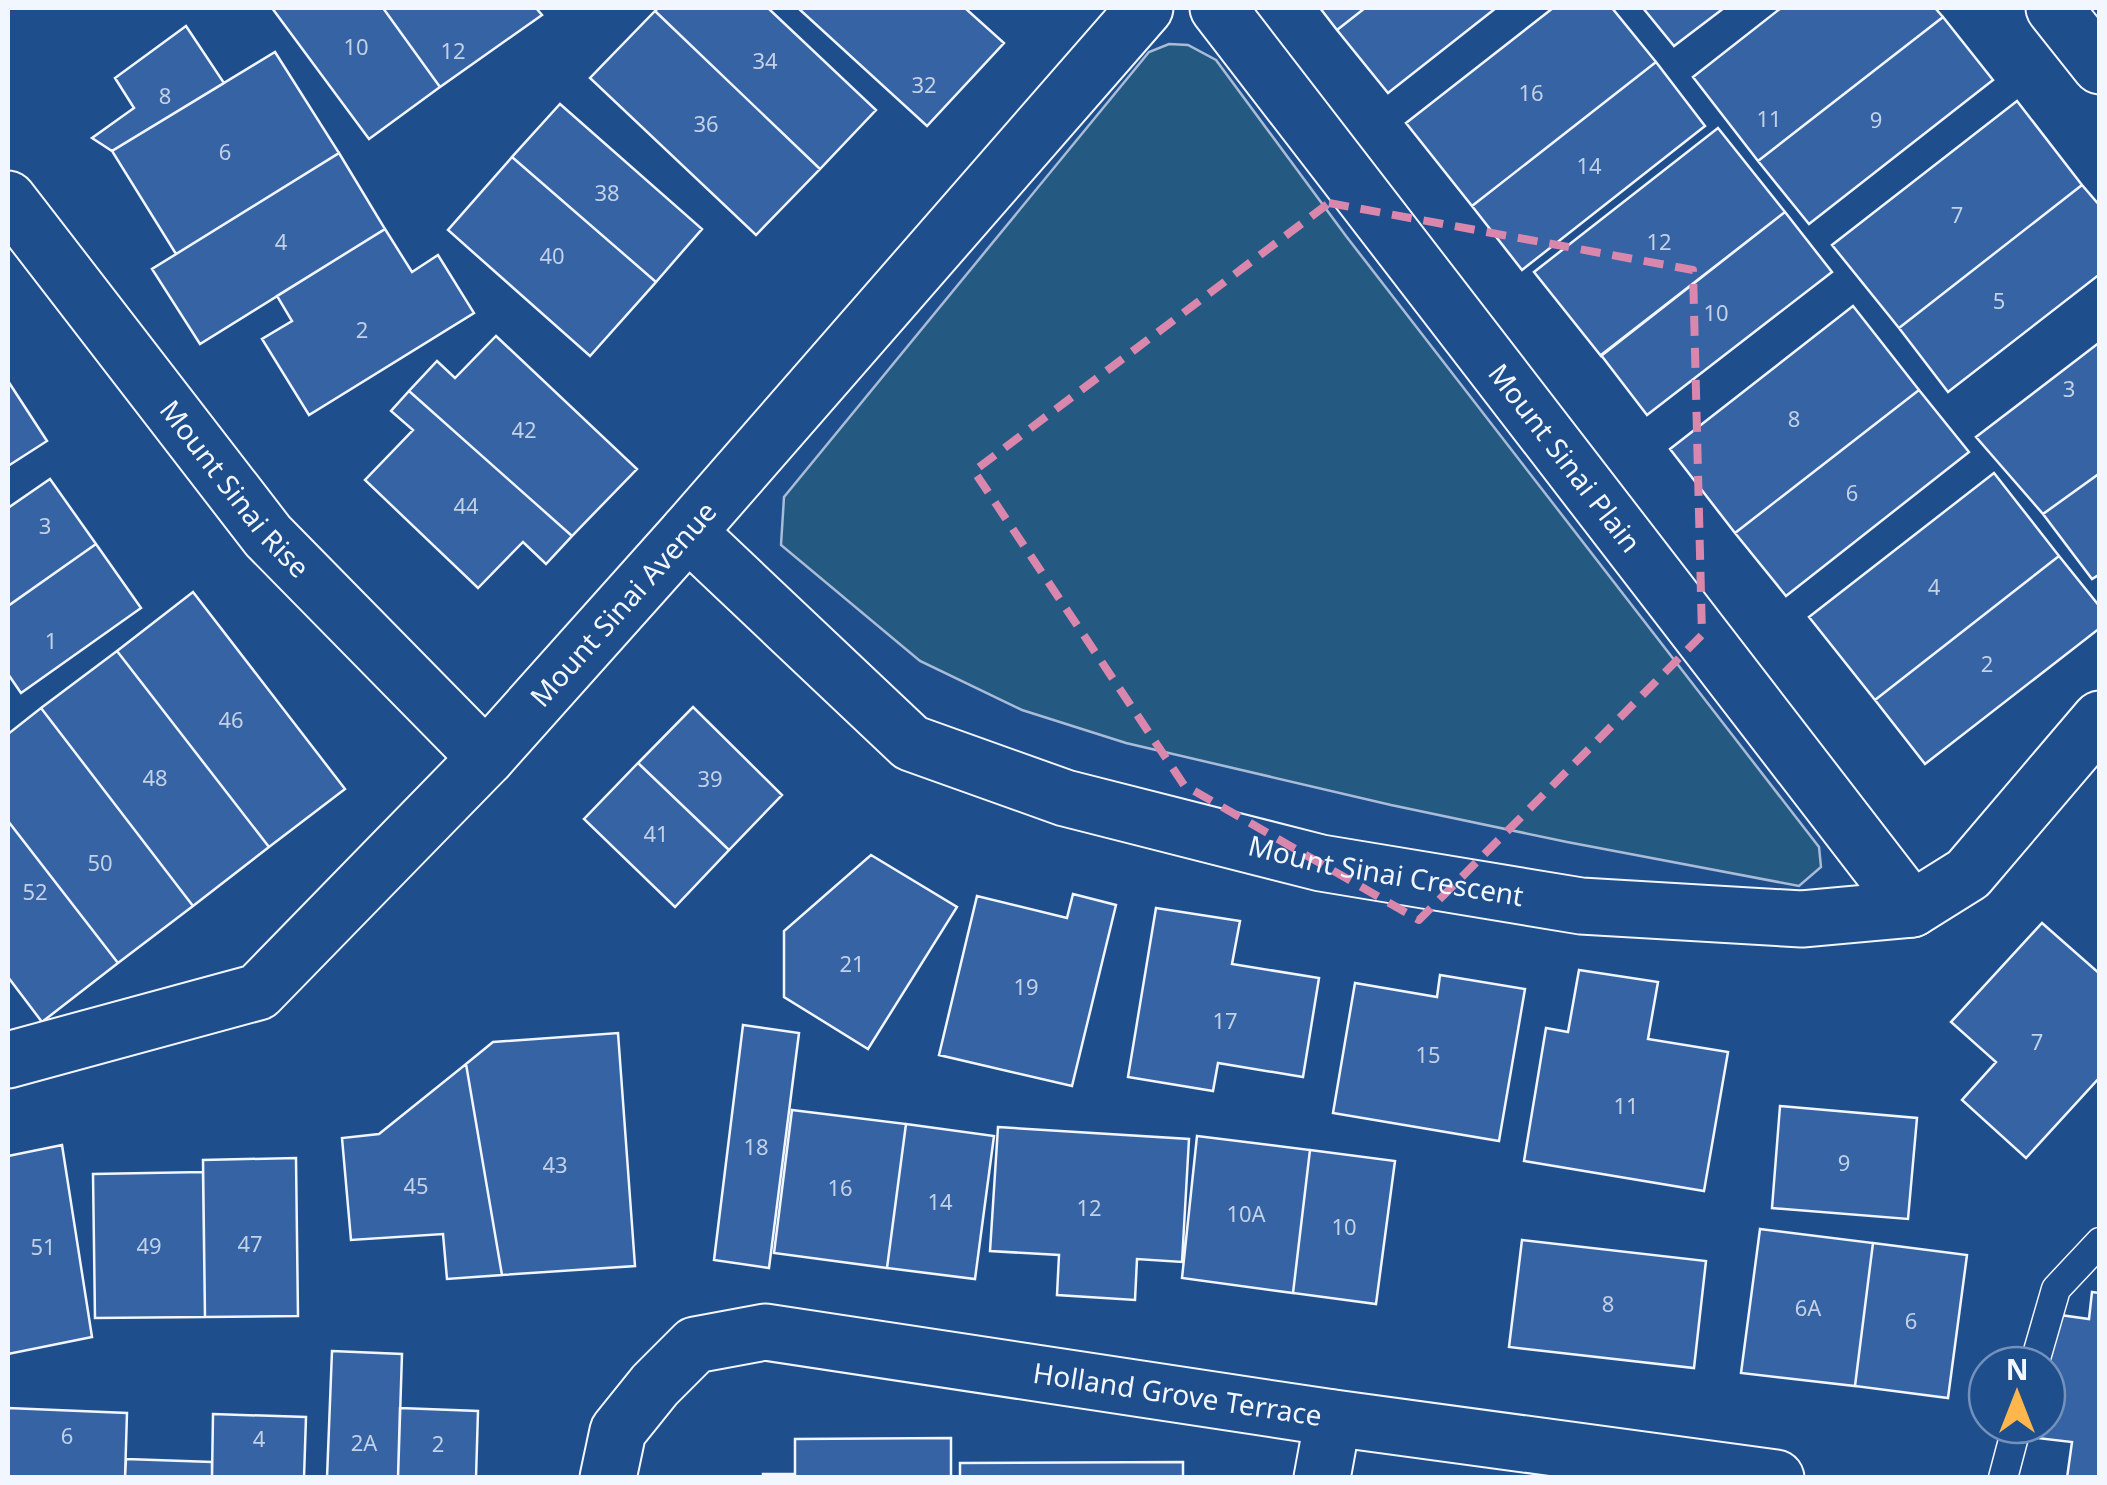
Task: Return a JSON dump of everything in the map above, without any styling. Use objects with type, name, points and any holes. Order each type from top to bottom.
[{"type":"street","name":"Mount Sinai Avenue","points":[[8,1060],[258,992],[486,758],[1146,8]]},
{"type":"street","name":"Mount Sinai Plain","points":[[1218,8],[1912,909]]},
{"type":"street","points":[[2054,8],[2100,66]]},
{"type":"street","name":"Mount Sinai Rise","points":[[8,199],[268,536],[486,758]]},
{"type":"street","name":"Mount Sinai Crescent","points":[[688,532],[911,743],[1066,798],[1321,863],[1581,906],[1802,919],[1912,909],[1968,874],[2100,719]]},
{"type":"street","name":"Holland Grove Terrace","points":[[613,1454],[655,1385],[695,1345],[764,1332],[1333,1418],[1776,1478]]},
{"type":"street","points":[[1322,1478],[1333,1418]]},
{"type":"lane","points":[[2040,1345],[2056,1289],[2100,1242]]},
{"type":"lane","points":[[2003,1478],[2012,1445]]},
{"type":"highlighted area","points":[[1329,203],[1693,270],[1702,635],[1419,920],[1184,785],[974,471]]},
{"type":"shaded area","points":[[1169,44],[1188,45],[1216,60],[1346,236],[1819,847],[1821,867],[1799,886],[1391,805],[1126,743],[1022,710],[920,661],[781,545],[784,497],[1149,52]]},
{"type":"building","points":[[272,8],[383,8],[440,87],[369,139]]},
{"type":"building","points":[[383,8],[536,8],[542,15],[440,87]]},
{"type":"building","points":[[768,8],[876,110],[820,169],[655,11]]},
{"type":"building","points":[[798,8],[965,8],[1004,43],[927,126]]},
{"type":"building","points":[[1320,8],[1365,8],[1337,30]]},
{"type":"building","points":[[1365,8],[1496,8],[1388,93],[1337,30]]},
{"type":"building","points":[[1553,8],[1612,8],[1656,62],[1472,206],[1406,123]]},
{"type":"building","points":[[1643,8],[1724,8],[1674,46]]},
{"type":"building","points":[[1781,8],[1935,8],[1943,17],[1758,161],[1693,77]]},
{"type":"building","points":[[655,11],[820,169],[756,235],[590,78]]},
{"type":"building","points":[[1943,17],[1993,80],[1809,224],[1758,161]]},
{"type":"building","points":[[186,26],[224,83],[112,151],[92,138],[134,108],[115,78]]},
{"type":"building","points":[[275,52],[339,153],[176,254],[112,151]]},
{"type":"building","points":[[1656,62],[1705,126],[1522,270],[1472,206]]},
{"type":"building","points":[[2017,101],[2082,185],[1899,328],[1832,245]]},
{"type":"building","points":[[560,104],[702,229],[656,282],[512,157]]},
{"type":"building","points":[[1718,128],[1785,212],[1601,356],[1534,272]]},
{"type":"building","points":[[339,153],[385,229],[200,344],[152,269]]},
{"type":"building","points":[[512,157],[656,282],[590,356],[448,230]]},
{"type":"building","points":[[2082,185],[2100,206],[2100,274],[1948,392],[1899,328]]},
{"type":"building","points":[[1785,212],[1832,272],[1647,415],[1601,355]]},
{"type":"building","points":[[385,229],[412,272],[438,255],[474,313],[309,415],[262,339],[292,321],[277,296]]},
{"type":"building","points":[[1853,306],[1919,390],[1735,533],[1670,449]]},
{"type":"building","points":[[496,336],[637,469],[572,536],[409,391],[437,361],[455,378]]},
{"type":"building","points":[[2100,342],[2100,473],[2043,514],[1976,437]]},
{"type":"building","points":[[8,381],[47,441],[8,466]]},
{"type":"building","points":[[1919,390],[1969,452],[1786,596],[1735,533]]},
{"type":"building","points":[[409,391],[572,536],[546,564],[523,542],[478,588],[365,480],[413,430],[391,411]]},
{"type":"building","points":[[1994,473],[2059,556],[1875,700],[1809,617]]},
{"type":"building","points":[[2100,473],[2100,574],[2092,579],[2043,514]]},
{"type":"building","points":[[50,479],[96,544],[8,606],[8,508]]},
{"type":"building","points":[[96,544],[141,608],[21,693],[8,674],[8,606]]},
{"type":"building","points":[[2059,556],[2100,607],[2100,628],[1925,764],[1875,700]]},
{"type":"building","points":[[193,592],[345,789],[269,847],[117,651]]},
{"type":"building","points":[[117,651],[269,847],[193,906],[41,708]]},
{"type":"building","points":[[693,707],[782,795],[729,850],[638,763]]},
{"type":"building","points":[[41,708],[193,906],[118,963],[8,821],[8,734]]},
{"type":"building","points":[[638,763],[729,850],[675,907],[584,819]]},
{"type":"building","points":[[8,821],[118,963],[42,1022],[8,977]]},
{"type":"building","points":[[871,855],[957,907],[868,1049],[784,997],[784,931]]},
{"type":"building","points":[[1073,894],[1116,905],[1072,1086],[939,1055],[977,896],[1067,918]]},
{"type":"building","points":[[1156,908],[1240,921],[1232,964],[1319,978],[1303,1077],[1218,1063],[1213,1091],[1128,1077]]},
{"type":"building","points":[[2042,923],[2100,974],[2100,1077],[2026,1158],[1962,1100],[1996,1062],[1951,1022]]},
{"type":"building","points":[[1579,970],[1658,982],[1648,1039],[1728,1052],[1704,1191],[1524,1161],[1546,1028],[1568,1032]]},
{"type":"building","points":[[1440,975],[1525,989],[1499,1141],[1333,1113],[1355,983],[1437,997]]},
{"type":"building","points":[[743,1025],[799,1033],[769,1268],[714,1260]]},
{"type":"building","points":[[618,1033],[635,1266],[502,1275],[466,1064],[493,1042]]},
{"type":"building","points":[[466,1064],[502,1275],[447,1279],[443,1234],[351,1240],[342,1138],[379,1134]]},
{"type":"building","points":[[1780,1106],[1917,1118],[1908,1219],[1772,1208]]},
{"type":"building","points":[[792,1110],[906,1124],[887,1268],[774,1253]]},
{"type":"building","points":[[906,1124],[994,1136],[975,1279],[887,1268]]},
{"type":"building","points":[[998,1127],[1189,1139],[1182,1262],[1137,1259],[1135,1300],[1057,1295],[1059,1255],[990,1251]]},
{"type":"building","points":[[1197,1136],[1310,1150],[1293,1293],[1182,1278]]},
{"type":"building","points":[[62,1145],[92,1337],[8,1354],[8,1156]]},
{"type":"building","points":[[1310,1150],[1395,1161],[1376,1304],[1293,1293]]},
{"type":"building","points":[[296,1158],[298,1316],[205,1317],[203,1160]]},
{"type":"building","points":[[203,1172],[205,1317],[95,1318],[93,1174]]},
{"type":"building","points":[[1760,1229],[1873,1243],[1855,1386],[1741,1373]]},
{"type":"building","points":[[1522,1240],[1706,1261],[1694,1368],[1509,1347]]},
{"type":"building","points":[[1873,1243],[1967,1255],[1948,1398],[1855,1386]]},
{"type":"building","points":[[2092,1292],[2100,1293],[2100,1478],[2067,1478],[2072,1442],[2067,1441],[2067,1345],[2049,1345],[2053,1314],[2089,1319]]},
{"type":"building","points":[[332,1351],[402,1354],[398,1478],[327,1478]]},
{"type":"building","points":[[8,1408],[127,1413],[125,1478],[8,1478]]},
{"type":"building","points":[[400,1408],[478,1411],[476,1478],[398,1478]]},
{"type":"building","points":[[213,1414],[306,1417],[304,1478],[212,1478]]},
{"type":"building","points":[[951,1438],[951,1478],[763,1478],[763,1474],[795,1474],[795,1439]]},
{"type":"building","points":[[126,1459],[212,1462],[212,1478],[125,1478]]},
{"type":"building","points":[[1183,1462],[1183,1478],[960,1478],[960,1463]]}]
